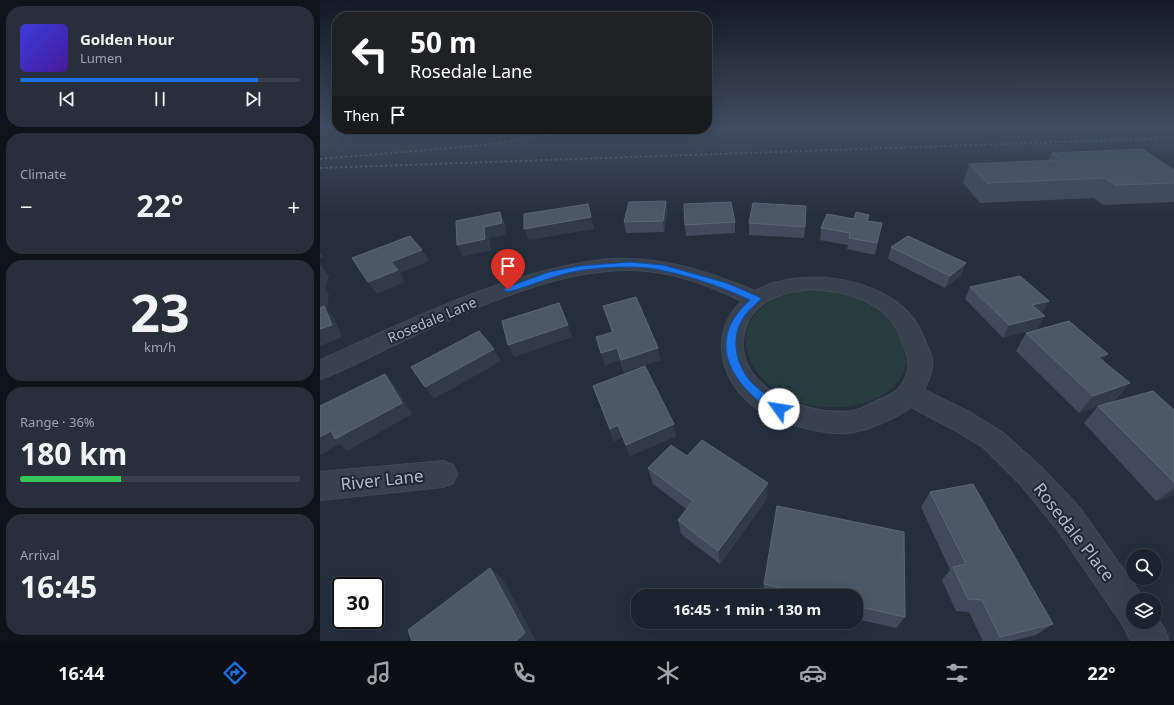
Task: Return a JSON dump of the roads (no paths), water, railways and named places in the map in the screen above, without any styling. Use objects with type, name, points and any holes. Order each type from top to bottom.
[{"type":"street","name":"Rosedale Lane","points":[[320,370],[463,305],[552,274],[579,268],[630,265],[660,267],[724,285],[756,299]]},
{"type":"street","points":[[810,283],[846,287],[877,300],[891,309],[903,320],[912,332],[920,361],[919,374],[908,394],[902,400],[861,420],[839,422],[818,421],[779,409],[760,397],[742,379],[733,361],[730,345],[736,322],[743,311],[756,299],[776,289],[810,283]]},
{"type":"street","name":"Rosedale Place","points":[[908,394],[962,421],[992,440],[1031,476],[1068,518],[1126,602]]},
{"type":"street","name":"River Lane","points":[[320,486],[443,474]]},
{"type":"street","points":[[1143,629],[1151,641]]},
{"type":"railway","points":[[320,159],[333,158]]},
{"type":"railway","points":[[320,168],[607,158]]}]
